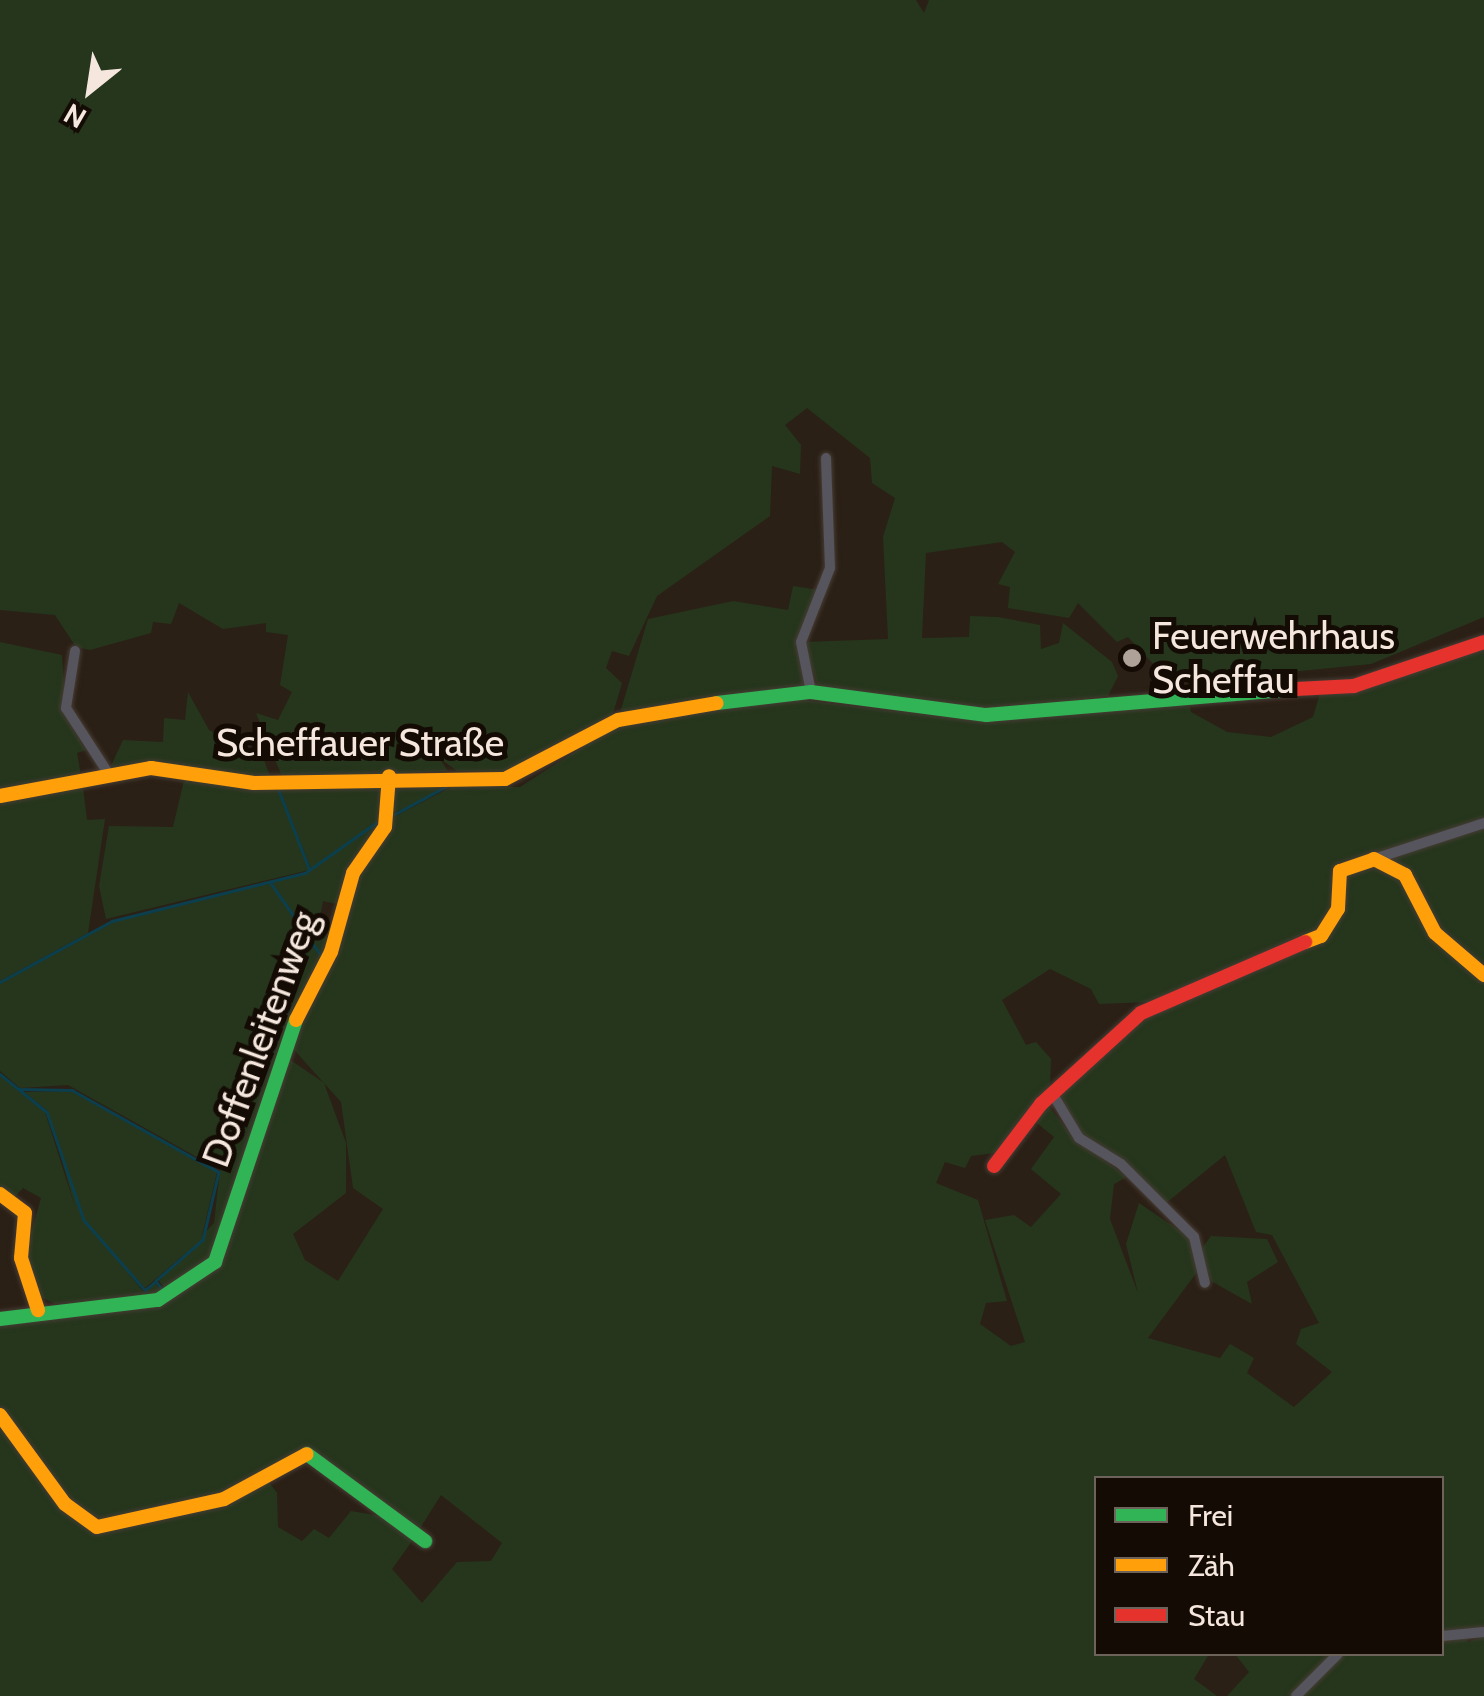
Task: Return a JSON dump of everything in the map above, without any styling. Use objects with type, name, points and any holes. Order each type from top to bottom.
[{"type":"street","points":[[811,692],[801,642],[830,568],[826,458]]},
{"type":"street","name":"Scheffauer Straße","points":[[0,796],[151,768],[254,783],[389,776],[521,776],[618,720],[811,692],[986,716],[1123,697],[1354,686],[1481,647]]},
{"type":"street","points":[[76,652],[66,708],[108,773]]},
{"type":"street","name":"Doffenleitenweg","points":[[0,1319],[38,1310],[158,1300],[215,1262],[285,1041],[331,952],[358,862],[385,827],[389,776]]},
{"type":"street","points":[[994,1166],[1052,1094],[1141,1013],[1193,983],[1321,936],[1338,909],[1340,871],[1484,822]]},
{"type":"street","points":[[1404,875],[1407,851]]},
{"type":"street","points":[[1374,858],[1404,875],[1435,932],[1484,975]]},
{"type":"street","points":[[1052,1094],[1079,1138],[1120,1164],[1194,1237],[1204,1283]]},
{"type":"street","points":[[0,1194],[25,1213],[21,1258],[38,1310]]},
{"type":"street","points":[[0,1415],[66,1504],[97,1527],[224,1499],[303,1451],[425,1541]]},
{"type":"street","points":[[1444,1636],[1484,1632]]},
{"type":"street","points":[[1296,1696],[1336,1656]]},
{"type":"green space","points":[[0,0],[916,0],[924,13],[929,0],[1484,0],[1484,617],[1371,664],[1157,685],[1157,668],[1128,637],[1117,642],[1078,603],[1069,618],[1008,608],[1010,587],[998,584],[1015,552],[1002,542],[926,553],[922,638],[969,637],[970,616],[998,617],[1040,625],[1041,649],[1059,643],[1063,623],[1112,662],[1118,676],[1108,696],[983,712],[819,689],[803,642],[888,639],[883,537],[895,498],[872,483],[870,458],[807,408],[785,425],[801,445],[800,474],[772,466],[770,516],[657,596],[629,656],[612,651],[606,668],[622,683],[612,717],[507,772],[457,771],[438,757],[448,771],[283,779],[256,713],[278,720],[292,692],[280,685],[288,635],[266,632],[266,623],[223,629],[179,603],[171,624],[153,622],[151,633],[90,650],[76,647],[55,615],[0,610]]},
{"type":"green space","points":[[793,586],[819,590],[799,640],[805,686],[620,713],[648,619],[733,601],[788,610]]},
{"type":"green space","points":[[0,642],[62,655],[66,716],[86,750],[77,753],[82,781],[0,793]]},
{"type":"green space","points":[[1484,643],[1484,971],[1423,920],[1484,979],[1484,1626],[1466,1635],[1468,1642],[1484,1636],[1484,1696],[1227,1696],[1249,1672],[1237,1656],[1444,1656],[1444,1476],[1094,1476],[1094,1656],[1208,1656],[1194,1679],[1217,1696],[0,1696],[0,1419],[80,1517],[0,1410],[0,1323],[165,1300],[205,1277],[229,1243],[289,1059],[324,1083],[288,1043],[350,888],[390,819],[455,785],[520,787],[615,726],[777,697],[971,720],[1187,693],[1191,712],[1227,732],[1271,737],[1313,717],[1321,690]],"holes":[[[1327,925],[1335,928],[1323,938],[1163,1003],[1058,1097],[1078,1135],[1165,1204],[1225,1155],[1256,1232],[1272,1235],[1319,1323],[1301,1329],[1296,1344],[1332,1372],[1294,1407],[1247,1373],[1254,1358],[1230,1344],[1220,1358],[1148,1338],[1200,1268],[1189,1237],[1139,1203],[1126,1244],[1138,1293],[1110,1219],[1114,1184],[1127,1177],[1072,1136],[1046,1103],[1032,1119],[1054,1137],[1031,1169],[1061,1194],[1031,1227],[1014,1215],[985,1220],[1025,1342],[1011,1346],[980,1324],[986,1303],[1007,1301],[978,1200],[936,1183],[945,1162],[965,1168],[971,1156],[995,1153],[1050,1088],[1051,1059],[1036,1042],[1026,1045],[1002,1000],[1050,969],[1091,989],[1099,1004],[1151,1002]],[[324,1083],[341,1102],[353,1188],[383,1209],[338,1281],[305,1260],[293,1234],[346,1193],[346,1143]],[[309,1450],[417,1533],[441,1495],[502,1543],[491,1561],[457,1562],[422,1603],[392,1569],[415,1537],[381,1516],[351,1511],[329,1538],[314,1529],[302,1541],[278,1527],[277,1493],[263,1474]]]},
{"type":"green space","points":[[188,692],[209,730],[264,760],[271,779],[110,768],[123,740],[163,742],[164,718],[185,720]]},
{"type":"green space","points":[[185,776],[276,786],[309,870],[106,919],[99,886],[109,826],[173,827]]},
{"type":"green space","points":[[382,781],[385,816],[335,851],[382,820],[342,905],[323,901],[319,922],[337,927],[325,958],[313,946],[323,961],[214,1259],[168,1293],[159,1281],[214,1223],[220,1170],[68,1085],[20,1088],[0,1071],[0,984],[113,922],[270,883],[308,937],[272,882],[305,874],[328,859],[311,869],[278,785]]},
{"type":"green space","points":[[452,781],[424,801],[391,814],[395,785]]},
{"type":"green space","points":[[83,787],[87,820],[105,819],[88,933],[0,981],[0,800]]},
{"type":"green space","points":[[0,1075],[45,1112],[75,1207],[48,1111],[24,1092],[72,1091],[217,1172],[201,1240],[145,1288],[83,1219],[143,1291],[155,1283],[165,1295],[55,1304],[41,1297],[24,1258],[41,1198],[23,1188],[12,1200],[0,1190]]},
{"type":"green space","points":[[1211,1236],[1267,1239],[1278,1262],[1247,1282],[1252,1304],[1211,1281],[1200,1251]]},
{"type":"waterway","points":[[393,815],[447,786]]},
{"type":"waterway","points":[[278,788],[309,868]]},
{"type":"waterway","points":[[0,982],[112,921],[305,873],[377,822]]},
{"type":"waterway","points":[[271,883],[323,958]]},
{"type":"waterway","points":[[0,1074],[47,1112],[84,1220],[145,1290],[156,1281],[162,1289]]},
{"type":"waterway","points":[[19,1089],[72,1090],[219,1172],[203,1240],[156,1281]]},
{"type":"traffic: fast","points":[[717,703],[811,692],[986,715],[1296,689]]},
{"type":"traffic: fast","points":[[0,1319],[158,1300],[215,1262],[296,1020]]},
{"type":"traffic: fast","points":[[307,1454],[425,1541]]},
{"type":"traffic: slow","points":[[0,796],[151,768],[254,783],[505,779],[618,720],[717,703]]},
{"type":"traffic: slow","points":[[296,1020],[331,952],[353,873],[385,827],[389,776]]},
{"type":"traffic: slow","points":[[1305,942],[1321,936],[1338,909],[1340,871],[1374,859],[1405,875],[1435,933],[1484,975]]},
{"type":"traffic: slow","points":[[0,1194],[25,1213],[21,1258],[38,1310]]},
{"type":"traffic: slow","points":[[0,1415],[65,1504],[97,1527],[224,1499],[307,1454]]},
{"type":"traffic: jam","points":[[1296,689],[1354,686],[1484,642]]},
{"type":"traffic: jam","points":[[994,1166],[1041,1104],[1141,1013],[1305,942]]},
{"type":"place","name":"Feuerwehrhaus Scheffau","points":[[1132,658]]}]
